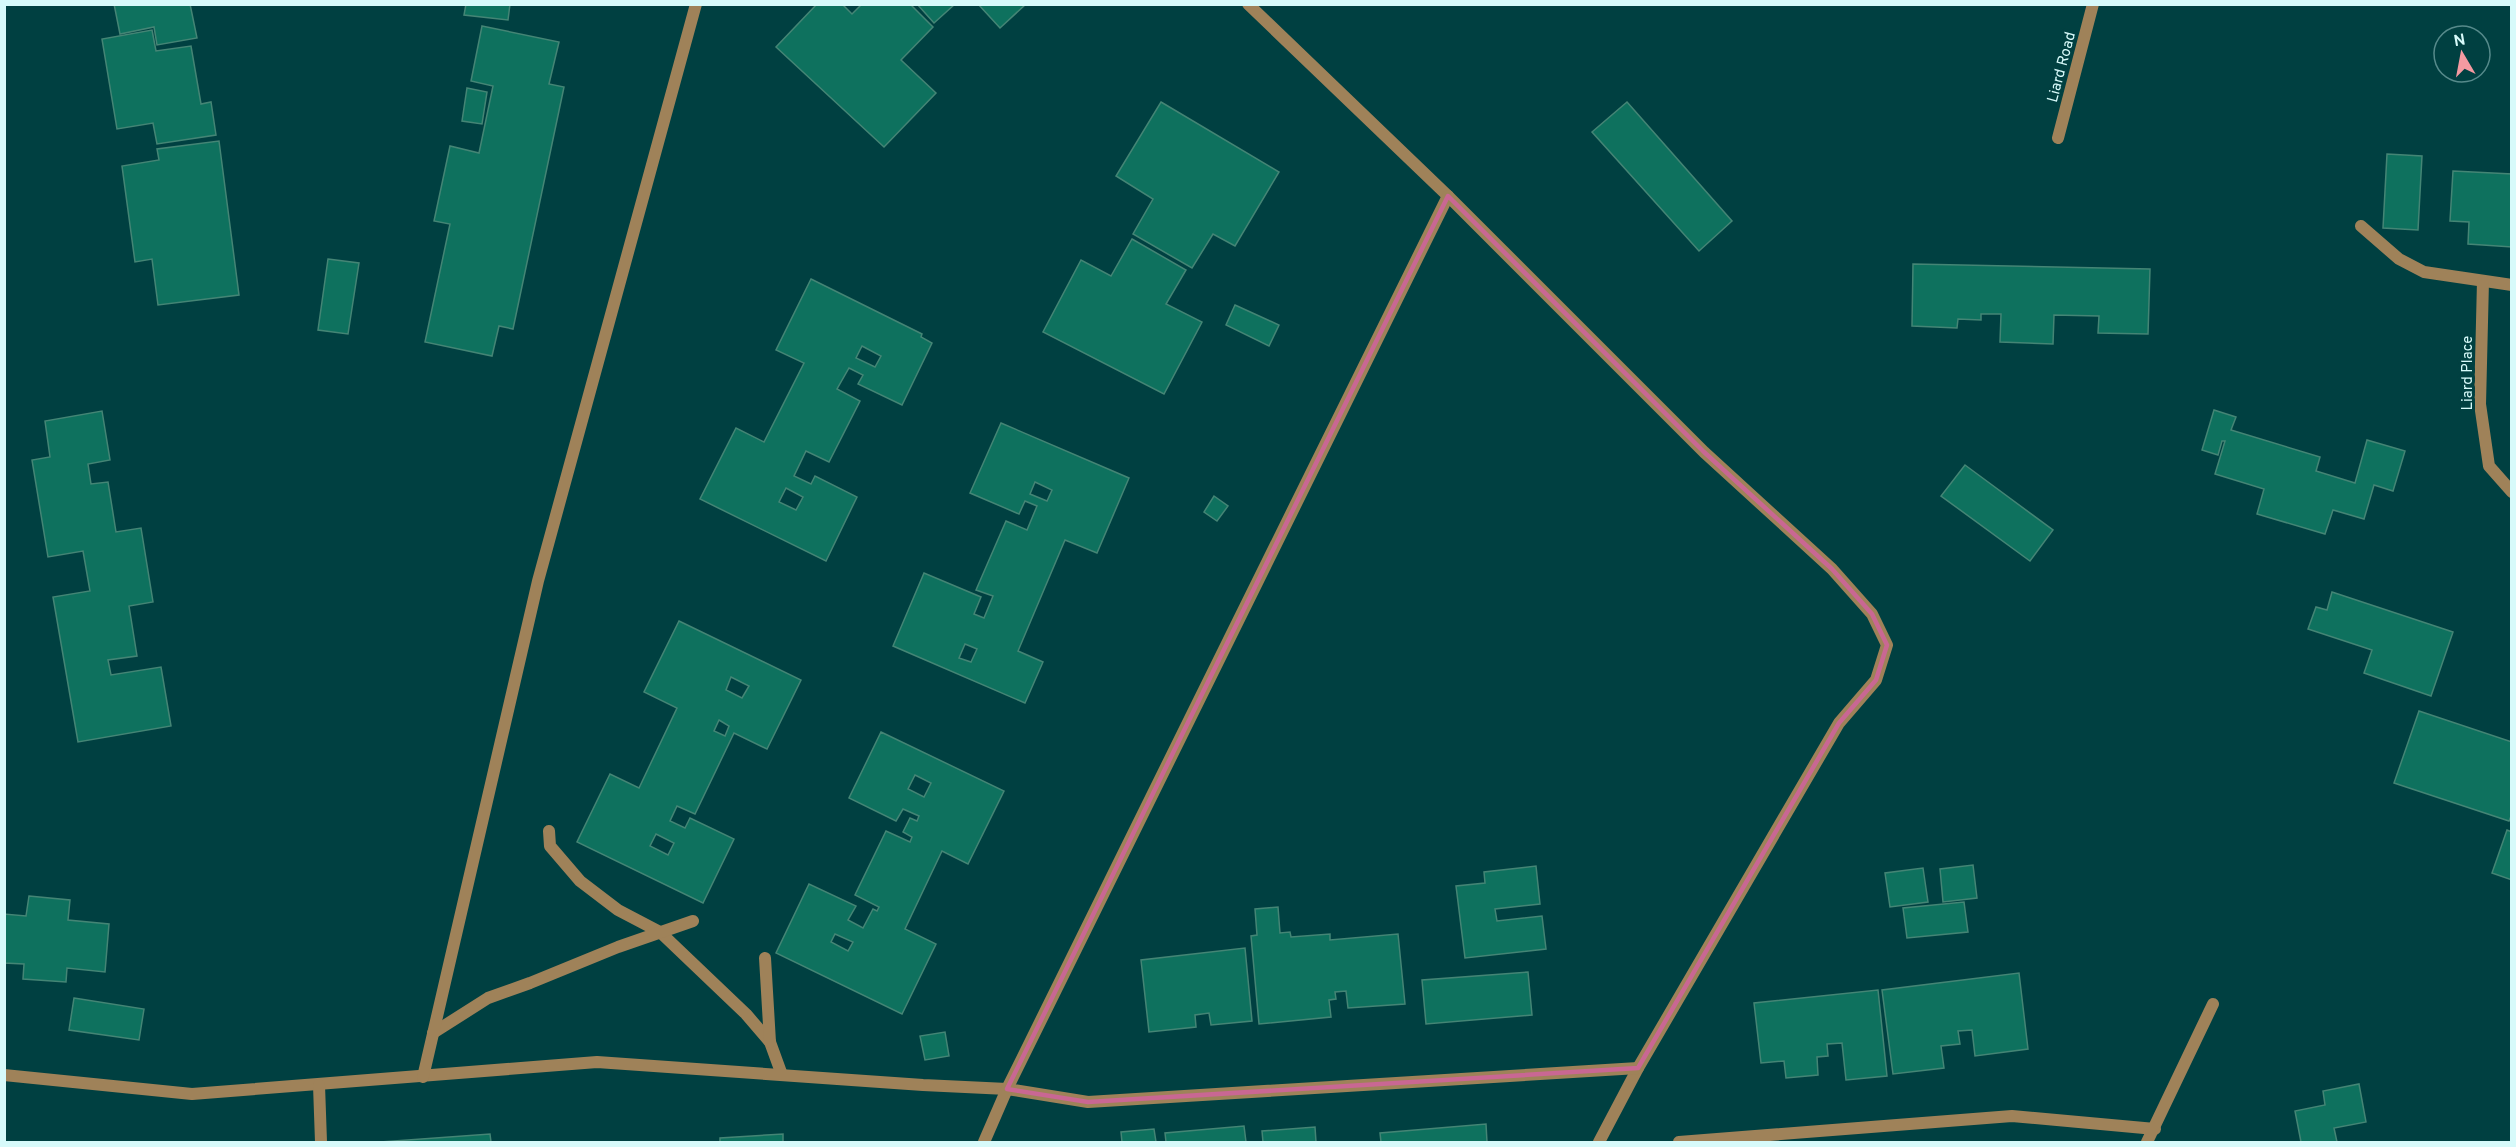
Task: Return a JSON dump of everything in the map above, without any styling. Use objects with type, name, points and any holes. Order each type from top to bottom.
[{"type":"street","points":[[423,1077],[538,582],[696,4]]},
{"type":"street","points":[[1248,4],[1448,196],[1704,452],[1832,569],[1872,614],[1887,645],[1876,680],[1839,723],[1638,1068],[1599,1143]]},
{"type":"street","name":"Liard Road","points":[[2058,138],[2094,4]]},
{"type":"street","points":[[984,1143],[1007,1089],[1448,196]]},
{"type":"street","points":[[2361,226],[2399,259],[2424,272],[2511,285]]},
{"type":"street","name":"Liard Place","points":[[2483,281],[2480,404],[2489,466],[2511,492]]},
{"type":"street","points":[[549,831],[550,846],[580,881],[618,910],[660,932],[683,951],[746,1014],[770,1042]]},
{"type":"street","points":[[433,1033],[488,998],[693,921]]},
{"type":"street","points":[[765,958],[770,1042],[782,1075]]},
{"type":"street","points":[[2148,1143],[2213,1004]]},
{"type":"street","points":[[4,1075],[192,1094],[597,1062],[1007,1089],[1088,1102],[1638,1068]]},
{"type":"street","points":[[319,1085],[321,1143]]},
{"type":"street","points":[[1679,1143],[2012,1116],[2155,1129]]},
{"type":"highlighted area","points":[[1448,196],[1704,452],[1832,569],[1872,614],[1887,645],[1876,680],[1839,723],[1638,1068],[1088,1102],[1007,1089]]},
{"type":"building","points":[[114,4],[190,4],[197,38],[157,45],[154,27],[120,34]]},
{"type":"building","points":[[466,4],[510,4],[508,20],[464,15]]},
{"type":"building","points":[[817,4],[842,4],[852,14],[862,4],[910,4],[933,27],[901,60],[936,93],[884,147],[776,47]]},
{"type":"building","points":[[917,4],[955,4],[934,23]]},
{"type":"building","points":[[978,4],[1026,4],[1000,28]]},
{"type":"building","points":[[482,26],[559,42],[549,84],[564,87],[513,329],[499,326],[492,356],[425,342],[450,224],[434,221],[450,146],[479,153],[493,86],[471,81]]},
{"type":"building","points":[[152,30],[156,51],[191,46],[201,104],[211,102],[216,135],[157,144],[153,123],[117,129],[102,39]]},
{"type":"building","points":[[467,88],[487,92],[482,124],[462,121]]},
{"type":"building","points":[[1161,102],[1279,172],[1235,246],[1213,234],[1192,268],[1133,234],[1153,199],[1116,176]]},
{"type":"building","points":[[1627,102],[1732,221],[1699,251],[1592,132]]},
{"type":"building","points":[[219,141],[239,295],[158,305],[152,259],[135,262],[122,166],[159,160],[157,149]]},
{"type":"building","points":[[2387,154],[2422,156],[2418,230],[2383,228]]},
{"type":"building","points":[[2453,171],[2512,174],[2512,247],[2468,244],[2469,222],[2450,221]]},
{"type":"building","points":[[1132,239],[1186,270],[1166,304],[1202,322],[1164,394],[1043,332],[1081,260],[1111,276]]},
{"type":"building","points":[[328,259],[359,263],[348,334],[318,330]]},
{"type":"building","points":[[1913,264],[2150,269],[2148,334],[2098,333],[2099,316],[2054,315],[2053,344],[2000,342],[2001,314],[1981,314],[1981,320],[1958,319],[1957,328],[1912,326]]},
{"type":"building","points":[[811,279],[922,334],[921,337],[932,343],[902,405],[858,384],[863,375],[849,368],[837,389],[860,401],[829,462],[806,451],[794,476],[811,484],[815,476],[857,497],[826,561],[700,499],[736,428],[764,442],[804,363],[776,350]],"holes":[[[862,346],[881,356],[875,367],[856,358]],[[786,488],[803,497],[796,510],[779,502]]]},
{"type":"building","points":[[1235,305],[1279,325],[1269,346],[1226,325]]},
{"type":"building","points":[[2214,410],[2236,417],[2231,430],[2320,457],[2316,471],[2355,483],[2367,440],[2405,451],[2393,491],[2374,485],[2364,519],[2333,510],[2325,534],[2257,514],[2264,489],[2215,474],[2225,441],[2222,441],[2218,455],[2202,450]]},
{"type":"building","points":[[102,411],[110,460],[88,464],[91,484],[108,482],[116,532],[141,528],[153,602],[129,606],[137,656],[108,660],[111,675],[161,667],[171,726],[78,742],[53,597],[90,591],[83,551],[48,557],[32,460],[50,457],[45,421]]},
{"type":"building","points":[[1001,423],[1129,478],[1097,553],[1065,540],[1018,651],[1043,662],[1025,703],[893,646],[924,573],[981,597],[974,614],[984,618],[993,596],[976,590],[1006,521],[1027,530],[1037,506],[1025,501],[1019,514],[970,493]],"holes":[[[1035,482],[1052,490],[1047,501],[1030,494]],[[965,644],[977,649],[971,662],[959,658]]]},
{"type":"building","points":[[1965,465],[2053,530],[2030,561],[1941,496]]},
{"type":"building","points":[[1214,496],[1228,506],[1217,521],[1204,512]]},
{"type":"building","points":[[2332,592],[2453,632],[2431,696],[2364,673],[2372,650],[2308,629],[2316,607],[2327,610]]},
{"type":"building","points":[[679,621],[801,680],[767,749],[734,733],[695,814],[677,806],[670,821],[685,828],[690,818],[734,839],[703,903],[577,842],[610,774],[639,788],[677,708],[644,692]],"holes":[[[731,677],[749,686],[742,698],[726,690]],[[719,720],[729,726],[725,736],[714,731]],[[656,834],[674,843],[668,855],[650,846]]]},
{"type":"building","points":[[2419,711],[2512,742],[2512,814],[2509,821],[2394,783]]},
{"type":"building","points":[[881,732],[1004,791],[968,864],[942,851],[905,929],[936,944],[902,1014],[776,953],[809,884],[856,906],[848,920],[863,928],[873,909],[877,911],[879,907],[855,895],[886,831],[910,842],[912,837],[903,832],[910,818],[917,821],[919,816],[903,809],[896,821],[849,798]],"holes":[[[915,775],[931,783],[924,797],[908,789]],[[835,934],[853,942],[848,951],[831,942]]]},
{"type":"building","points":[[2507,830],[2512,832],[2512,880],[2492,873]]},
{"type":"building","points":[[1973,865],[1977,898],[1943,902],[1940,869]]},
{"type":"building","points":[[1536,866],[1540,904],[1495,909],[1497,921],[1542,916],[1546,949],[1465,958],[1456,886],[1485,883],[1484,872]]},
{"type":"building","points":[[1923,868],[1928,902],[1890,907],[1885,873]]},
{"type":"building","points":[[29,896],[70,900],[68,920],[109,924],[105,972],[67,968],[66,982],[23,979],[24,964],[4,963],[4,914],[26,916]]},
{"type":"building","points":[[1964,902],[1968,932],[1907,938],[1903,908]]},
{"type":"building","points":[[1278,907],[1280,933],[1290,932],[1291,937],[1330,934],[1330,940],[1398,934],[1405,1004],[1348,1008],[1346,991],[1335,992],[1336,999],[1329,1000],[1331,1017],[1259,1024],[1251,936],[1257,935],[1255,909]]},
{"type":"building","points":[[1245,948],[1252,1021],[1211,1025],[1209,1013],[1195,1015],[1196,1027],[1149,1032],[1141,960]]},
{"type":"building","points":[[1528,972],[1532,1015],[1426,1024],[1422,980]]},
{"type":"building","points":[[2019,973],[2028,1049],[1975,1056],[1972,1030],[1958,1031],[1960,1044],[1941,1046],[1944,1068],[1893,1074],[1882,990]]},
{"type":"building","points":[[1878,990],[1887,1076],[1846,1080],[1842,1043],[1827,1044],[1828,1056],[1817,1057],[1818,1075],[1786,1078],[1784,1061],[1761,1063],[1754,1003]]},
{"type":"building","points":[[74,998],[144,1009],[139,1040],[69,1030]]},
{"type":"building","points":[[945,1032],[949,1056],[925,1060],[920,1036]]},
{"type":"building","points":[[2359,1084],[2366,1122],[2334,1128],[2337,1142],[2301,1142],[2295,1111],[2325,1105],[2323,1091]]},
{"type":"building","points":[[1486,1124],[1487,1142],[1381,1142],[1380,1133]]},
{"type":"building","points":[[1244,1126],[1246,1142],[1166,1142],[1165,1133]]},
{"type":"building","points":[[1315,1127],[1316,1142],[1263,1142],[1262,1131]]},
{"type":"building","points":[[1154,1129],[1156,1142],[1122,1142],[1121,1132]]},
{"type":"building","points":[[490,1134],[491,1142],[380,1142]]},
{"type":"building","points":[[783,1134],[783,1142],[720,1142],[720,1138]]}]
